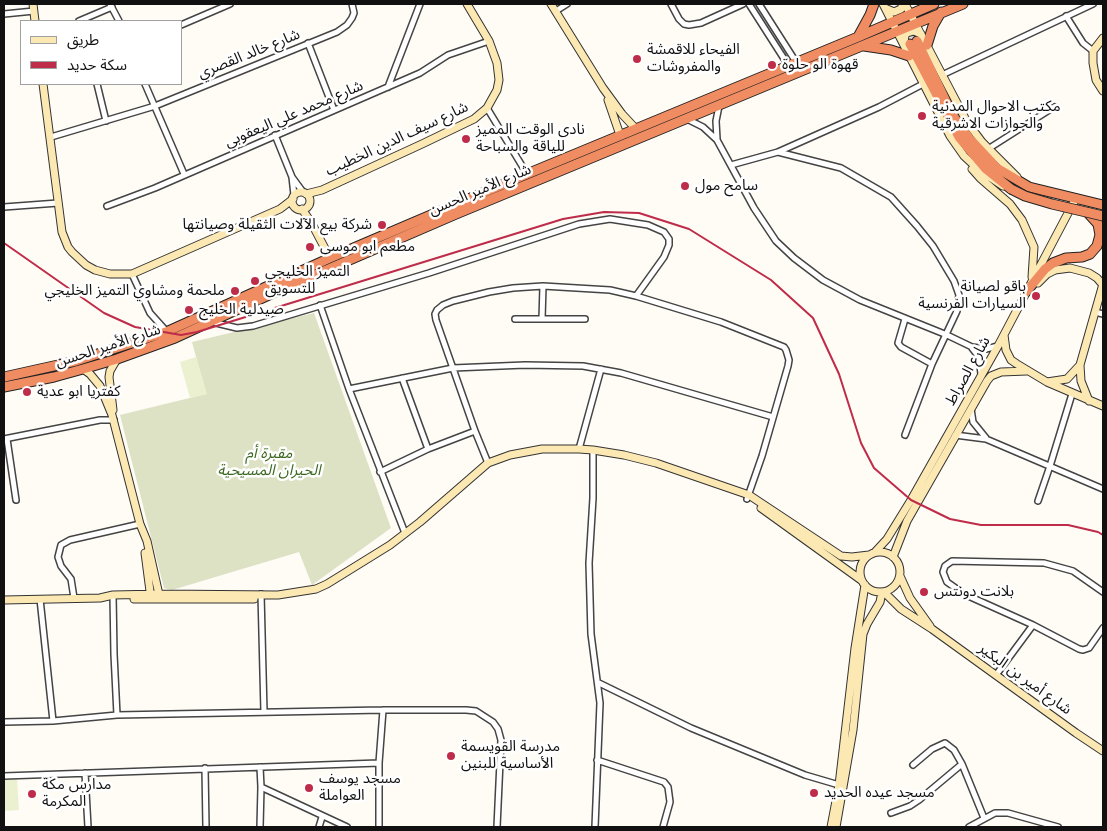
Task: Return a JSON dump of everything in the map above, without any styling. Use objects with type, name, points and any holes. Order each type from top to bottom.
[{"type":"highway","points":[[874,4],[860,41],[910,56]]},
{"type":"highway","name":"شارع الأمير الحسن","points":[[4,387],[83,369],[174,338],[456,214],[719,106],[860,41],[893,21],[934,4]]},
{"type":"highway","name":"شارع الأمير الحسن","points":[[4,377],[76,361],[166,332],[330,258],[792,63],[898,31],[962,4]]},
{"type":"highway","points":[[927,45],[933,26],[942,12]]},
{"type":"highway","points":[[913,41],[959,137],[982,169],[1011,189],[1025,196],[1103,216]]},
{"type":"highway","points":[[913,41],[952,114],[969,138],[997,168],[1029,187],[1103,205]]},
{"type":"highway","points":[[1024,296],[1045,269],[1053,263],[1066,258],[1082,257],[1090,254],[1097,246],[1100,235],[1098,224],[1088,212]]},
{"type":"street","points":[[182,25],[230,4]]},
{"type":"street","name":"شارع خالد القصري","points":[[51,138],[155,106],[336,32],[347,25],[352,18],[354,13],[352,4]]},
{"type":"street","points":[[388,87],[420,4]]},
{"type":"street","name":"شارع سيف الدين الخطيب","points":[[304,193],[322,190],[474,119],[487,108],[499,80],[496,58],[467,4]]},
{"type":"street","points":[[551,4],[603,88],[622,114],[636,129]]},
{"type":"street","points":[[556,11],[567,4]]},
{"type":"street","points":[[672,4],[679,19],[684,24],[689,25],[701,23],[744,4]]},
{"type":"street","points":[[749,4],[792,63]]},
{"type":"street","points":[[759,4],[792,63]]},
{"type":"street","points":[[885,6],[894,12],[904,4],[915,23],[910,56],[950,136],[980,178],[1010,204],[1022,220],[1034,247],[1031,282]]},
{"type":"street","points":[[942,75],[1093,4]]},
{"type":"street","points":[[81,20],[111,6],[118,20]]},
{"type":"street","points":[[885,6],[898,31],[913,41],[927,45],[967,122],[988,149],[1029,187]]},
{"type":"street","points":[[4,14],[34,8]]},
{"type":"street","points":[[1066,16],[1083,44],[1094,51]]},
{"type":"street","points":[[1103,38],[1094,51],[1092,63],[1096,80],[1103,91]]},
{"type":"street","name":"شارع محمد علي اليعقوبي","points":[[107,206],[388,87],[427,69],[448,55],[489,42]]},
{"type":"street","points":[[308,43],[334,110]]},
{"type":"street","points":[[731,165],[778,152],[879,107],[923,84]]},
{"type":"street","points":[[43,85],[62,232],[72,252],[86,265],[103,273],[117,275],[132,274],[280,209],[298,192],[304,193]]},
{"type":"street","points":[[96,85],[106,121]]},
{"type":"street","points":[[145,85],[184,174]]},
{"type":"street","points":[[603,88],[620,135]]},
{"type":"street","points":[[717,140],[716,121],[719,106]]},
{"type":"street","points":[[988,149],[1054,107]]},
{"type":"street","points":[[487,108],[527,174]]},
{"type":"street","points":[[687,119],[703,127],[717,140],[764,225],[776,241],[794,258],[823,280],[840,290],[972,347],[986,349],[998,346]]},
{"type":"street","points":[[275,135],[292,177],[309,198],[312,224]]},
{"type":"street","points":[[778,152],[841,168],[891,197],[933,246],[957,288],[959,302],[947,335],[932,364],[905,435]]},
{"type":"street","points":[[964,156],[982,169]]},
{"type":"street","points":[[292,177],[293,204],[299,208],[312,224],[330,258]]},
{"type":"street","name":"شارع سيف الدين الخطيب","points":[[309,204],[322,190]]},
{"type":"street","name":"شارع الصراط","points":[[872,554],[887,539],[911,500],[998,346],[1076,198]]},
{"type":"street","points":[[4,207],[58,203]]},
{"type":"street","points":[[280,209],[306,208],[309,204]]},
{"type":"street","points":[[212,322],[231,328],[243,328],[455,265],[579,224],[610,219],[648,225],[664,232],[669,239],[669,245],[664,257],[636,296]]},
{"type":"street","points":[[1024,296],[1047,274],[1062,268],[1089,273],[1098,278],[1103,285],[1080,365],[1081,381],[1089,401]]},
{"type":"street","points":[[132,274],[150,313],[166,332],[174,338]]},
{"type":"street","points":[[542,319],[543,286]]},
{"type":"street","points":[[488,463],[436,320],[435,314],[439,307],[490,292],[521,287],[543,286],[604,289],[636,296],[721,322],[784,347],[789,360],[748,497]]},
{"type":"street","points":[[320,305],[349,389],[405,533]]},
{"type":"street","points":[[1095,312],[1103,314]]},
{"type":"street","points":[[515,319],[585,319]]},
{"type":"street","points":[[905,319],[898,343],[901,347],[932,364]]},
{"type":"street","points":[[1004,333],[1004,345],[1011,360],[1047,382],[1103,406]]},
{"type":"street","points":[[972,347],[979,357],[981,376]]},
{"type":"street","points":[[113,418],[109,377],[117,359]]},
{"type":"street","points":[[349,389],[453,368],[526,365],[583,366],[601,369],[773,417]]},
{"type":"street","points":[[1047,382],[1063,380],[1069,377],[1080,365]]},
{"type":"street","points":[[83,369],[100,386],[113,418],[140,524],[147,541],[160,597]]},
{"type":"street","points":[[579,449],[601,369]]},
{"type":"street","name":"شارع الصراط","points":[[893,557],[907,521],[955,435],[991,376],[1008,371],[1027,371]]},
{"type":"street","points":[[402,378],[428,449]]},
{"type":"street","points":[[1038,501],[1072,394]]},
{"type":"street","points":[[971,408],[973,422],[986,439]]},
{"type":"street","points":[[16,500],[5,439],[113,418]]},
{"type":"street","points":[[380,472],[428,449],[475,431]]},
{"type":"street","points":[[955,435],[986,439],[1103,489]]},
{"type":"street","points":[[4,600],[274,597],[306,592],[327,584],[390,545],[488,463],[510,455],[542,449],[593,450],[624,455],[656,463],[733,490],[748,497],[840,556],[852,557],[888,553],[898,562],[900,576],[894,587],[883,592],[869,590],[863,583],[748,497]]},
{"type":"street","points":[[593,450],[593,498],[589,563],[591,634],[594,663],[599,683],[600,703],[595,827]]},
{"type":"street","points":[[74,598],[71,579],[61,566],[58,557],[61,546],[70,540],[140,524]]},
{"type":"street","points":[[143,533],[151,597]]},
{"type":"street","points":[[831,827],[839,785],[863,583],[860,566],[872,554]]},
{"type":"street","points":[[1103,592],[1073,571],[1050,563],[952,561],[945,566],[943,572],[944,578],[964,594],[1033,625],[1079,649],[1083,650],[1092,646],[1103,628]]},
{"type":"street","name":"شارع أمير بن البكير","points":[[900,576],[910,598],[932,628]]},
{"type":"street","points":[[836,827],[853,730],[864,634],[883,592]]},
{"type":"street","name":"شارع أمير بن البكير","points":[[883,592],[901,609],[932,628],[996,676],[1103,751]]},
{"type":"street","points":[[261,596],[264,712]]},
{"type":"street","points":[[113,598],[117,715]]},
{"type":"street","points":[[40,599],[53,721]]},
{"type":"street","points":[[996,676],[1033,625]]},
{"type":"street","points":[[599,683],[691,728],[805,774],[839,785]]},
{"type":"street","points":[[379,827],[383,710]]},
{"type":"street","points":[[4,722],[53,721],[117,715],[383,710],[476,711],[493,722],[498,729],[501,740],[497,827]]},
{"type":"street","points":[[913,765],[932,749],[945,743],[954,750],[962,764],[984,818]]},
{"type":"street","points":[[597,760],[664,782],[668,787],[670,802],[663,827]]},
{"type":"street","points":[[4,776],[380,763]]},
{"type":"street","points":[[891,813],[915,803],[962,764]]},
{"type":"street","points":[[260,767],[260,827]]},
{"type":"street","points":[[205,768],[206,827]]},
{"type":"street","points":[[85,773],[88,827]]},
{"type":"street","points":[[261,787],[347,827]]},
{"type":"street","points":[[969,827],[995,813],[1008,813],[1058,827]]},
{"type":"street","points":[[319,827],[322,817]]},
{"type":"green space","name":"مقبرة أم الحيران المسيحية","points":[[314,313],[391,528],[312,585],[299,552],[172,590],[164,588],[120,415],[206,394],[192,342]]},
{"type":"green space","points":[[196,357],[207,394],[190,398],[180,362]]},
{"type":"green space","points":[[17,779],[19,810],[4,811],[4,780]]},
{"type":"tunnel","points":[[899,4],[917,41]]},
{"type":"railway","points":[[4,243],[104,313],[135,327],[181,335],[197,332],[563,219],[604,212],[639,213],[689,229],[771,280],[813,318],[839,374],[861,443],[874,468],[911,500],[950,519],[981,525],[1068,525],[1098,532],[1103,535]]},
{"type":"place","name":"الفيحاء للاقمشة والمفروشات","points":[[637,59]]},
{"type":"place","name":"قهوة الو حلوة","points":[[772,65]]},
{"type":"place","name":"مكتب الاحوال المدنية والجوازات الاشرقية","points":[[922,116]]},
{"type":"place","name":"نادي الوقت المميز للياقة والسباحة","points":[[466,139]]},
{"type":"place","name":"سامح مول","points":[[685,186]]},
{"type":"place","name":"شركة بيع الآلات الثقيلة وصيانتها","points":[[382,225]]},
{"type":"place","name":"مطعم ابو موسى","points":[[310,247]]},
{"type":"place","name":"التميز الخليجي للتسويق","points":[[255,281]]},
{"type":"place","name":"ملحمة ومشاوي التميز الخليجي","points":[[235,291]]},
{"type":"place","name":"باقو لصيانة السيارات الفرنسية","points":[[1036,296]]},
{"type":"place","name":"صيدلية الخليج","points":[[189,310]]},
{"type":"place","name":"كفتريا ابو عدية","points":[[27,392]]},
{"type":"place","name":"بلانت دونتس","points":[[924,592]]},
{"type":"place","name":"مدرسة القويسمة الأساسية للبنين","points":[[451,756]]},
{"type":"place","name":"مسجد يوسف العواملة","points":[[309,788]]},
{"type":"place","name":"مسجد عيده الحديد","points":[[814,793]]},
{"type":"place","name":"مدارس مكة المكرمة","points":[[32,794]]}]
